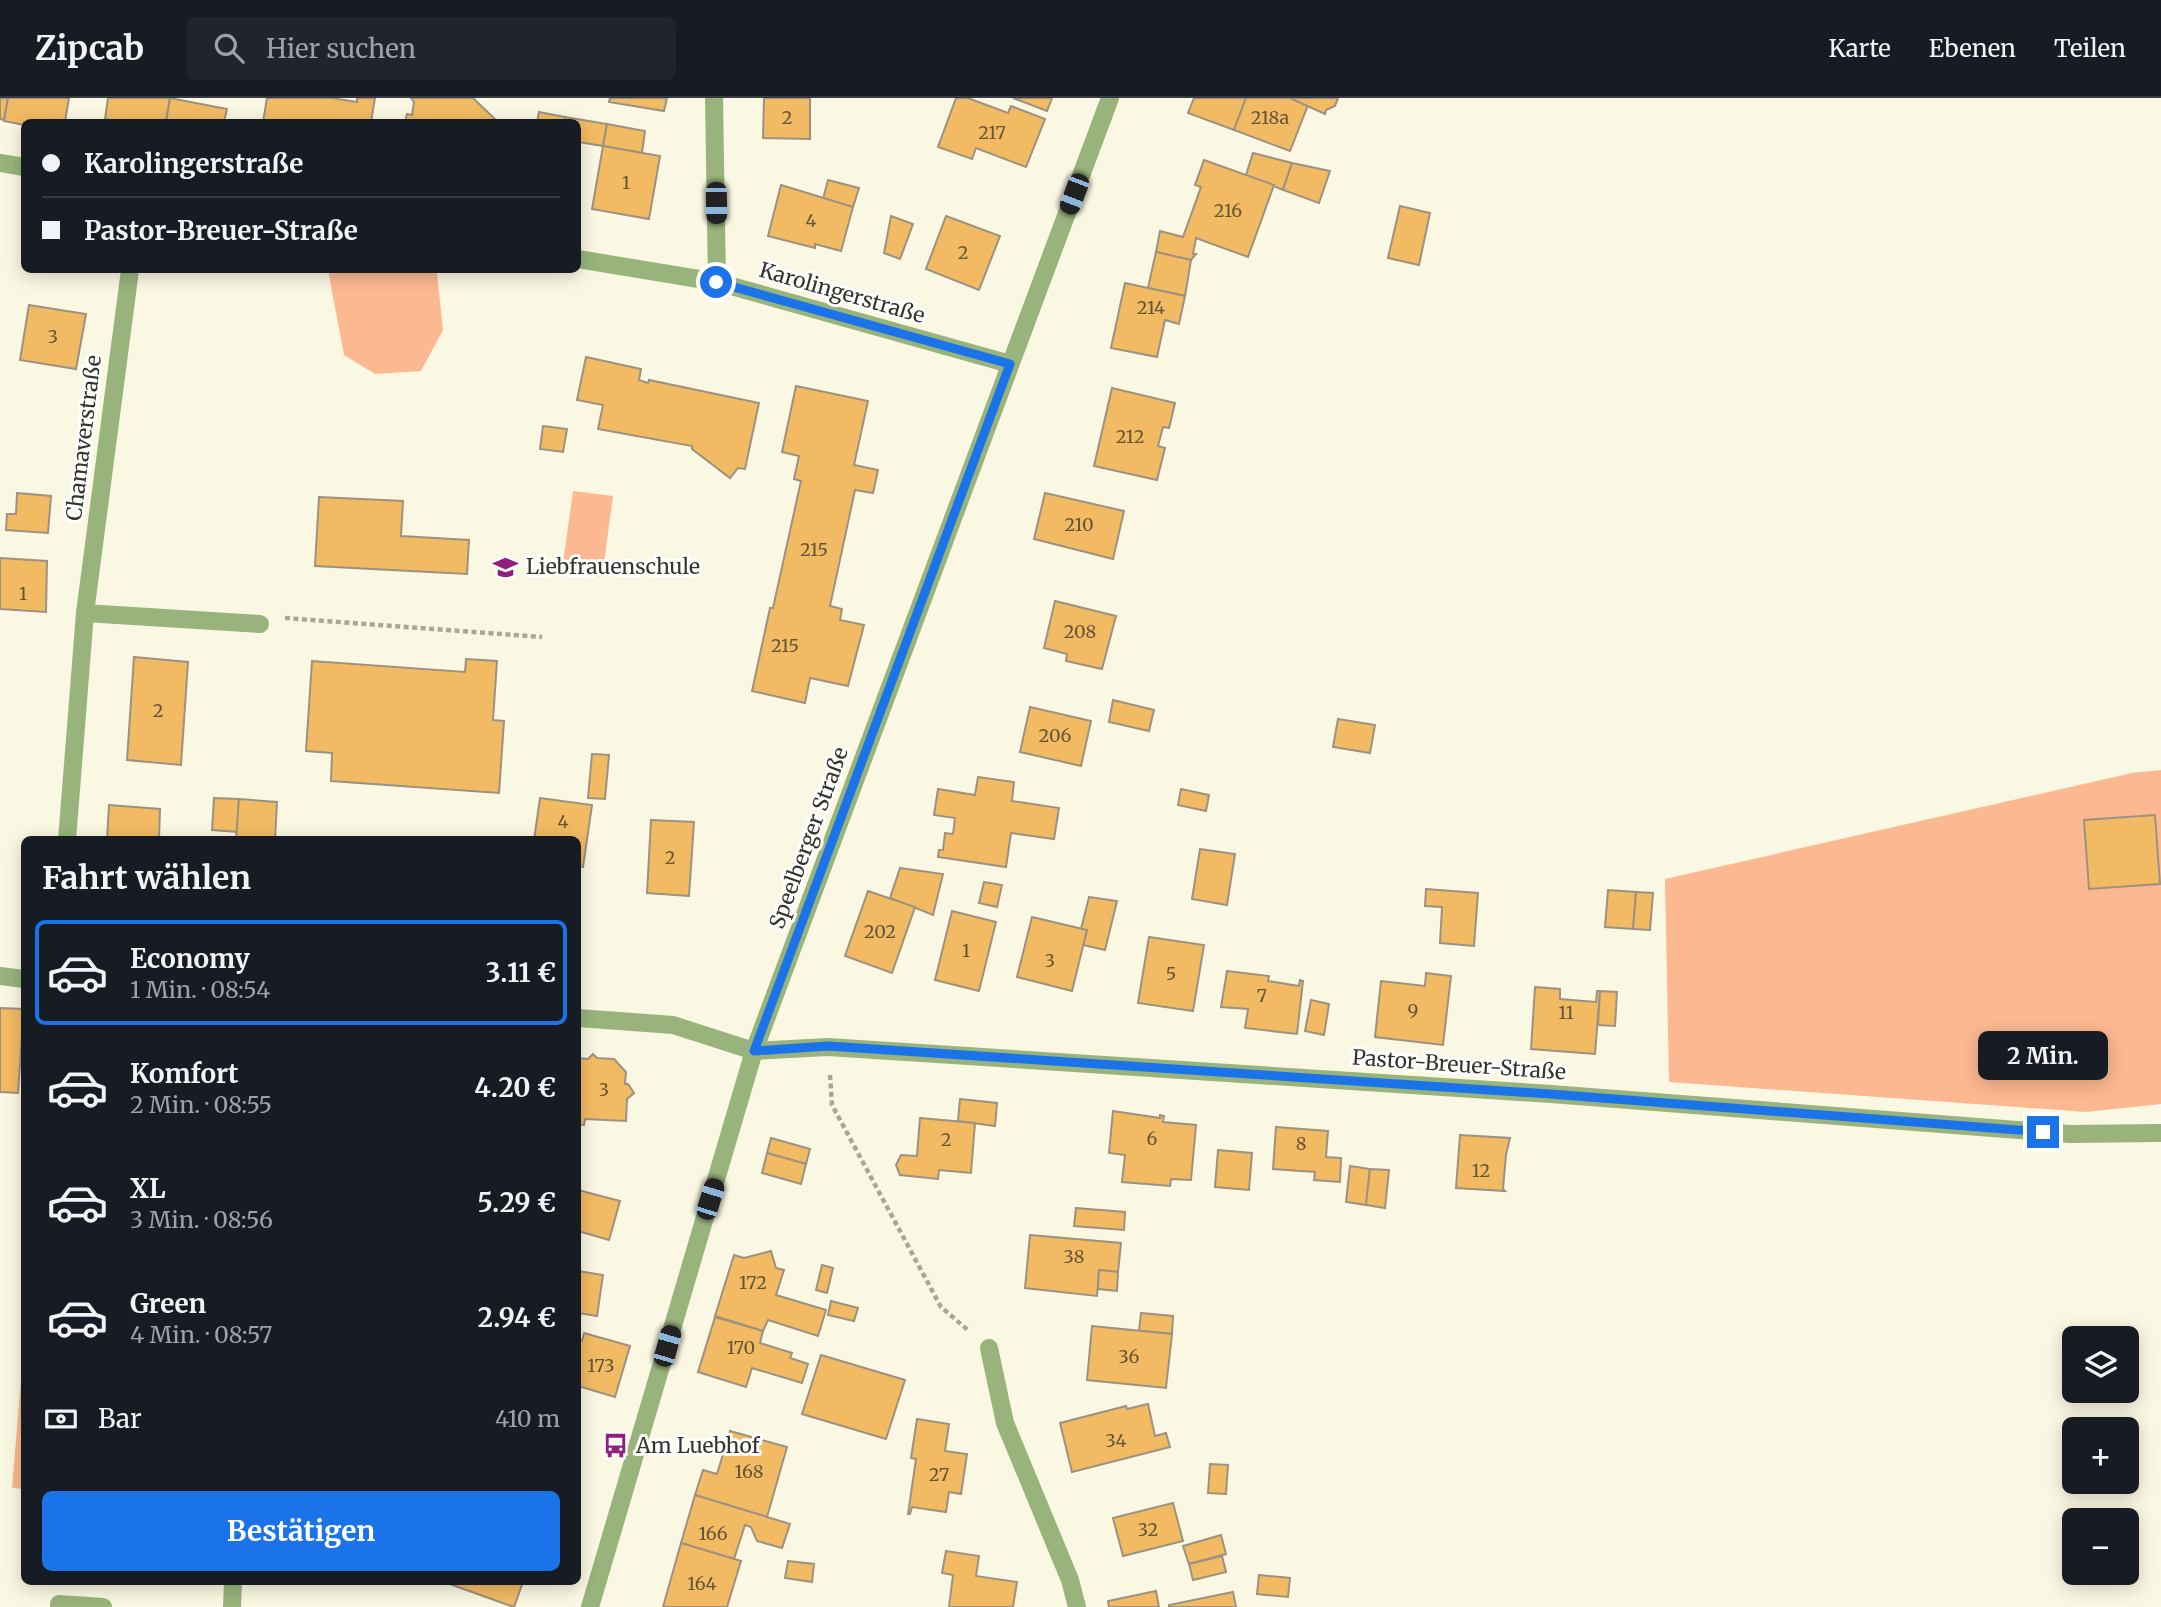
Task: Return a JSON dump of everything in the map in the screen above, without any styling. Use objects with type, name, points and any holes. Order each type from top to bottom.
[{"type":"street","points":[[715,98],[716,282]]},
{"type":"street","name":"Speelberger Straße","points":[[590,1607],[754,1051],[1110,98]]},
{"type":"street","points":[[0,163],[21,166]]},
{"type":"street","name":"Karolingerstraße","points":[[581,260],[716,282],[1010,364]]},
{"type":"street","name":"Chamaverstraße","points":[[67,836],[85,613],[130,273]]},
{"type":"street","points":[[85,613],[260,624]]},
{"type":"street","points":[[0,976],[21,979]]},
{"type":"street","points":[[581,1018],[673,1025],[754,1051]]},
{"type":"street","name":"Pastor-Breuer-Straße","points":[[754,1051],[828,1046],[1564,1095],[2070,1134],[2161,1133]]},
{"type":"street","points":[[989,1348],[1005,1423],[1070,1580],[1077,1607]]},
{"type":"street","points":[[232,1607],[233,1585]]},
{"type":"street","points":[[59,1605],[103,1607]]},
{"type":"path","points":[[260,624],[269,617],[542,637]]},
{"type":"path","points":[[828,1046],[832,1105],[941,1307],[989,1348]]},
{"type":"shaded area","points":[[329,273],[437,273],[443,330],[421,371],[375,374],[344,355]]},
{"type":"shaded area","points":[[573,491],[613,496],[602,577],[562,571]]},
{"type":"shaded area","points":[[2161,770],[2161,1104],[2086,1112],[1669,1082],[1665,879],[2132,773]]},
{"type":"shaded area","points":[[21,1380],[21,1489],[12,1488]]},
{"type":"building","points":[[0,98],[8,98],[4,120],[0,119]]},
{"type":"building","points":[[8,98],[69,98],[66,119],[21,119],[21,124],[4,121]]},
{"type":"building","points":[[108,98],[170,98],[166,119],[105,119]]},
{"type":"building","points":[[170,98],[227,109],[225,119],[166,119]]},
{"type":"building","points":[[267,98],[332,98],[357,102],[357,98],[375,98],[372,119],[264,119]]},
{"type":"building","points":[[411,98],[473,98],[495,119],[406,119],[407,114],[412,115],[414,102]]},
{"type":"building","points":[[610,98],[667,98],[664,111],[609,102]]},
{"type":"building","points":[[764,98],[810,98],[810,139],[763,138]]},
{"type":"building","points":[[956,98],[968,98],[1008,113],[1011,106],[1045,119],[1026,167],[976,148],[972,159],[938,147]]},
{"type":"building","points":[[1013,98],[1052,98],[1047,111]]},
{"type":"building","points":[[1194,98],[1246,98],[1234,130],[1188,113]]},
{"type":"building","points":[[1246,98],[1290,98],[1308,105],[1290,151],[1234,130]]},
{"type":"building","points":[[1290,98],[1338,98],[1335,106],[1326,110],[1325,114]]},
{"type":"building","points":[[539,112],[565,117],[565,119],[538,119]]},
{"type":"building","points":[[581,120],[607,124],[603,146],[581,142]]},
{"type":"building","points":[[607,124],[645,131],[642,153],[603,146]]},
{"type":"building","points":[[603,146],[660,156],[649,219],[592,209]]},
{"type":"building","points":[[1253,153],[1292,163],[1283,190],[1246,175]]},
{"type":"building","points":[[1204,160],[1274,185],[1248,257],[1196,238],[1193,254],[1196,254],[1191,260],[1156,252],[1160,231],[1183,237],[1201,187],[1195,185]]},
{"type":"building","points":[[1292,163],[1330,171],[1319,203],[1283,190]]},
{"type":"building","points":[[828,180],[859,188],[853,207],[823,199]]},
{"type":"building","points":[[781,185],[853,207],[841,251],[815,244],[815,248],[768,236]]},
{"type":"building","points":[[1400,206],[1430,213],[1419,265],[1388,258]]},
{"type":"building","points":[[891,216],[913,224],[900,259],[884,253]]},
{"type":"building","points":[[946,216],[1000,236],[979,290],[926,269]]},
{"type":"building","points":[[1156,252],[1191,260],[1185,296],[1148,288]]},
{"type":"building","points":[[1125,283],[1185,296],[1179,324],[1165,320],[1157,357],[1111,348]]},
{"type":"building","points":[[29,305],[86,314],[76,369],[20,360]]},
{"type":"building","points":[[586,357],[641,369],[639,380],[648,383],[649,380],[759,403],[745,469],[738,468],[730,478],[692,449],[692,446],[598,429],[603,405],[577,400]]},
{"type":"building","points":[[796,386],[868,401],[854,465],[878,470],[873,493],[855,490],[830,606],[842,609],[840,620],[864,625],[848,686],[810,678],[805,703],[752,691],[801,481],[794,479],[799,456],[782,452]]},
{"type":"building","points":[[1112,388],[1175,403],[1169,428],[1163,427],[1158,446],[1165,448],[1157,480],[1094,466]]},
{"type":"building","points":[[543,426],[567,429],[563,452],[540,449]]},
{"type":"building","points":[[17,493],[51,496],[48,533],[6,530],[7,514],[16,514]]},
{"type":"building","points":[[1045,493],[1124,511],[1113,559],[1034,539]]},
{"type":"building","points":[[319,497],[403,501],[401,536],[469,540],[467,574],[315,566]]},
{"type":"building","points":[[0,558],[47,561],[46,612],[0,609]]},
{"type":"building","points":[[1055,601],[1116,616],[1102,669],[1066,661],[1067,654],[1044,648]]},
{"type":"building","points":[[134,657],[188,662],[181,765],[127,760]]},
{"type":"building","points":[[466,659],[497,661],[493,720],[504,721],[499,793],[331,781],[332,753],[306,751],[312,661],[465,672]]},
{"type":"building","points":[[1113,700],[1154,710],[1149,731],[1109,722]]},
{"type":"building","points":[[1030,707],[1091,721],[1081,766],[1020,752]]},
{"type":"building","points":[[1338,719],[1375,725],[1370,753],[1333,747]]},
{"type":"building","points":[[592,754],[609,755],[605,799],[588,798]]},
{"type":"building","points":[[978,777],[1014,782],[1012,801],[1059,808],[1054,839],[1011,833],[1006,867],[938,857],[939,850],[943,850],[945,833],[953,834],[955,818],[934,815],[938,789],[975,795]]},
{"type":"building","points":[[1181,789],[1209,795],[1206,811],[1178,805]]},
{"type":"building","points":[[214,798],[239,799],[237,832],[212,830]]},
{"type":"building","points":[[540,798],[592,805],[583,867],[581,836],[535,836]]},
{"type":"building","points":[[239,799],[277,802],[275,836],[236,836]]},
{"type":"building","points":[[109,805],[160,809],[159,836],[107,836]]},
{"type":"building","points":[[2155,815],[2160,884],[2089,889],[2084,820]]},
{"type":"building","points":[[651,820],[694,822],[689,896],[647,893]]},
{"type":"building","points":[[1200,849],[1235,854],[1227,905],[1192,899]]},
{"type":"building","points":[[900,868],[943,874],[933,915],[890,898]]},
{"type":"building","points":[[984,882],[1002,885],[997,907],[979,903]]},
{"type":"building","points":[[1426,889],[1478,893],[1474,946],[1440,943],[1442,907],[1425,906]]},
{"type":"building","points":[[1608,890],[1636,892],[1633,929],[1605,927]]},
{"type":"building","points":[[868,891],[915,907],[892,973],[845,956]]},
{"type":"building","points":[[1636,892],[1653,893],[1650,930],[1633,929]]},
{"type":"building","points":[[1089,897],[1117,901],[1105,950],[1083,945],[1087,930],[1081,929]]},
{"type":"building","points":[[952,911],[996,922],[979,991],[935,980]]},
{"type":"building","points":[[1032,917],[1087,930],[1072,991],[1017,977]]},
{"type":"building","points":[[1149,937],[1204,945],[1193,1011],[1138,1003]]},
{"type":"building","points":[[1227,971],[1269,976],[1268,981],[1299,986],[1300,980],[1303,981],[1297,1034],[1245,1028],[1248,1009],[1221,1007]]},
{"type":"building","points":[[1426,973],[1451,976],[1443,1045],[1375,1037],[1381,981],[1425,986]]},
{"type":"building","points":[[1535,987],[1560,989],[1560,999],[1596,1002],[1597,991],[1600,991],[1595,1054],[1531,1049]]},
{"type":"building","points":[[1600,991],[1617,992],[1615,1026],[1598,1025]]},
{"type":"building","points":[[1311,1000],[1329,1004],[1324,1035],[1305,1031]]},
{"type":"building","points":[[0,1008],[21,1009],[18,1093],[0,1092]]},
{"type":"building","points":[[593,1054],[597,1058],[614,1059],[626,1072],[625,1084],[628,1084],[634,1093],[627,1099],[626,1121],[585,1119],[584,1125],[581,1124],[581,1058],[588,1059]]},
{"type":"building","points":[[960,1099],[997,1103],[995,1126],[958,1121]]},
{"type":"building","points":[[1113,1111],[1160,1118],[1160,1115],[1164,1116],[1163,1122],[1196,1125],[1191,1180],[1171,1179],[1170,1186],[1122,1182],[1125,1155],[1109,1153]]},
{"type":"building","points":[[920,1118],[975,1123],[971,1173],[939,1170],[938,1179],[900,1175],[896,1165],[901,1155],[917,1156]]},
{"type":"building","points":[[1276,1127],[1328,1131],[1326,1157],[1341,1158],[1340,1182],[1314,1180],[1315,1172],[1273,1169]]},
{"type":"building","points":[[1460,1135],[1510,1138],[1506,1155],[1505,1191],[1456,1188]]},
{"type":"building","points":[[771,1138],[810,1149],[806,1164],[767,1153]]},
{"type":"building","points":[[1218,1150],[1252,1153],[1249,1190],[1215,1187]]},
{"type":"building","points":[[767,1153],[806,1164],[801,1184],[762,1173]]},
{"type":"building","points":[[1350,1166],[1370,1169],[1366,1205],[1346,1202]]},
{"type":"building","points":[[1370,1169],[1389,1170],[1385,1208],[1366,1205]]},
{"type":"building","points":[[581,1191],[620,1201],[609,1240],[581,1232]]},
{"type":"building","points":[[1076,1208],[1125,1212],[1124,1230],[1074,1226]]},
{"type":"building","points":[[1030,1235],[1121,1243],[1118,1272],[1099,1270],[1097,1296],[1025,1288]]},
{"type":"building","points":[[771,1251],[776,1268],[784,1270],[776,1295],[826,1310],[818,1336],[768,1320],[763,1331],[715,1316],[734,1255],[744,1258]]},
{"type":"building","points":[[822,1265],[833,1268],[827,1293],[816,1290]]},
{"type":"building","points":[[1099,1270],[1118,1272],[1117,1291],[1098,1289]]},
{"type":"building","points":[[581,1271],[603,1275],[597,1316],[581,1313]]},
{"type":"building","points":[[831,1301],[858,1308],[854,1321],[828,1315]]},
{"type":"building","points":[[1141,1313],[1173,1316],[1172,1334],[1139,1331]]},
{"type":"building","points":[[715,1317],[763,1331],[760,1343],[792,1353],[790,1358],[808,1364],[802,1383],[752,1368],[746,1387],[698,1372]]},
{"type":"building","points":[[1092,1326],[1172,1334],[1166,1388],[1087,1380]]},
{"type":"building","points":[[584,1333],[630,1346],[615,1397],[581,1387]]},
{"type":"building","points":[[821,1355],[905,1380],[886,1439],[802,1414]]},
{"type":"building","points":[[1148,1404],[1155,1436],[1166,1433],[1170,1447],[1072,1472],[1060,1423],[1126,1406],[1127,1409]]},
{"type":"building","points":[[917,1419],[949,1424],[945,1451],[967,1454],[961,1494],[949,1492],[946,1512],[912,1507],[908,1514],[916,1459],[911,1458]]},
{"type":"building","points":[[730,1431],[787,1447],[767,1517],[695,1495],[703,1470],[717,1474]]},
{"type":"building","points":[[1210,1464],[1228,1465],[1226,1494],[1208,1493]]},
{"type":"building","points":[[695,1495],[790,1524],[782,1548],[757,1541],[751,1527],[745,1525],[734,1559],[681,1543]]},
{"type":"building","points":[[1173,1503],[1183,1541],[1123,1556],[1113,1518]]},
{"type":"building","points":[[1221,1535],[1226,1554],[1189,1564],[1183,1546]]},
{"type":"building","points":[[681,1543],[741,1561],[727,1607],[663,1607]]},
{"type":"building","points":[[946,1551],[979,1556],[976,1576],[1017,1582],[1013,1607],[949,1607],[953,1575],[942,1573]]},
{"type":"building","points":[[1222,1556],[1226,1572],[1193,1580],[1189,1564]]},
{"type":"building","points":[[788,1561],[814,1564],[812,1582],[785,1578]]},
{"type":"building","points":[[1259,1575],[1290,1578],[1288,1597],[1257,1594]]},
{"type":"building","points":[[452,1585],[522,1585],[514,1607]]},
{"type":"building","points":[[1156,1591],[1159,1607],[1109,1607],[1108,1601]]},
{"type":"building","points":[[1233,1592],[1236,1607],[1169,1607],[1169,1605]]},
{"type":"place","name":"Liebfrauenschule","points":[[506,567]]},
{"type":"place","name":"Am Luebhof","points":[[616,1446]]},
{"type":"route","points":[[716,282],[1010,364],[754,1051],[828,1046],[1550,1094],[2043,1132]]}]
